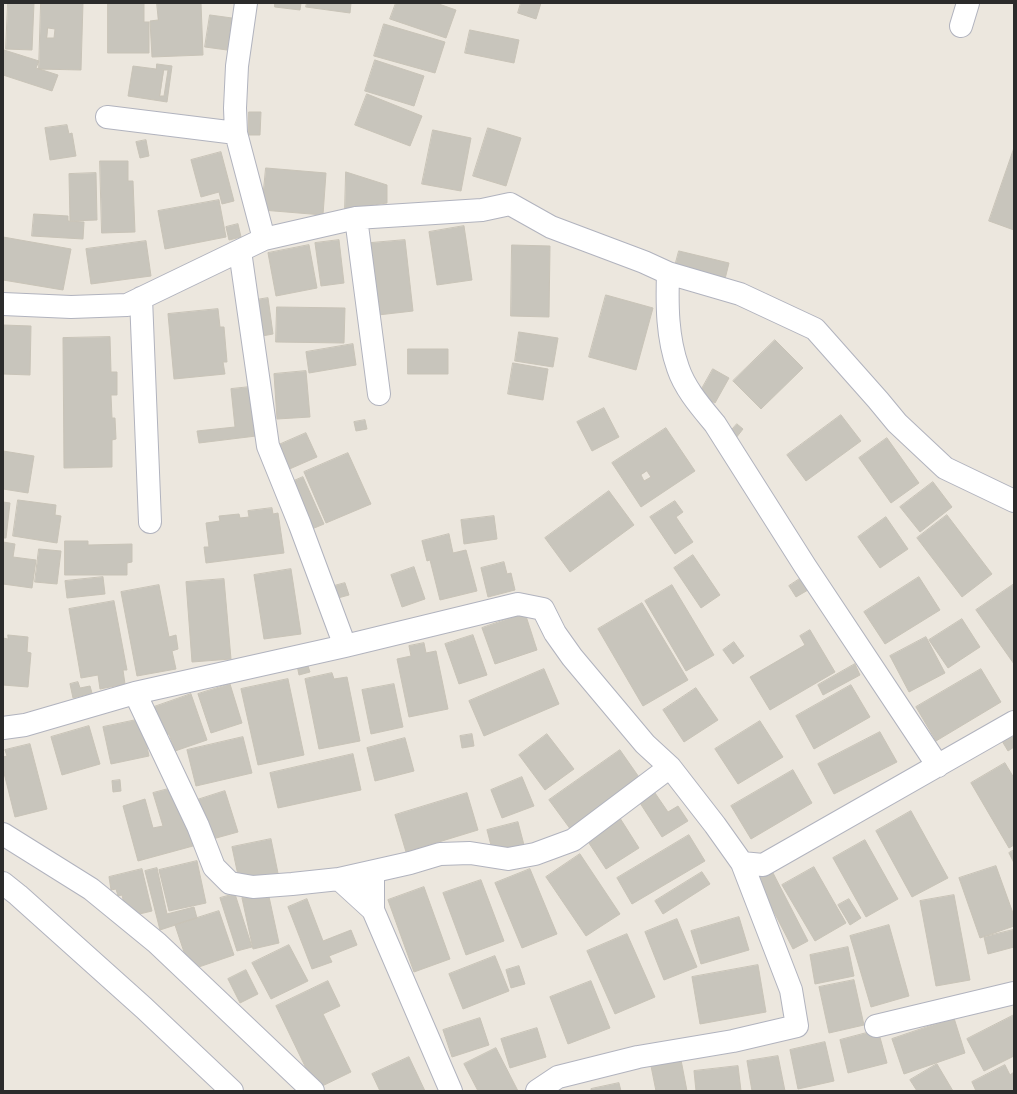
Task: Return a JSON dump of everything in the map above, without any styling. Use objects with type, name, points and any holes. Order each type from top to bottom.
[{"type":"street","points":[[246,3],[237,66],[235,108],[236,133],[264,239]]},
{"type":"street","points":[[961,26],[968,3]]},
{"type":"street","points":[[107,117],[236,133]]},
{"type":"street","points":[[3,304],[71,306],[127,305],[264,239],[356,218],[482,210],[510,204],[551,227],[644,262],[668,273],[740,294],[815,329],[878,400],[896,423],[946,468],[1014,501]]},
{"type":"street","points":[[356,218],[380,394]]},
{"type":"street","points":[[240,250],[268,446],[300,525],[345,646]]},
{"type":"street","points":[[668,273],[667,306],[670,340],[678,368],[686,384],[699,406],[715,424],[805,566],[938,766]]},
{"type":"street","points":[[141,298],[150,522]]},
{"type":"street","points":[[3,728],[25,725],[136,693],[345,646],[518,604],[543,609],[555,633],[572,657],[646,744],[670,767],[742,863],[791,990],[797,1026],[733,1041],[630,1059],[558,1077],[537,1091]]},
{"type":"street","points":[[136,693],[198,826],[214,867],[230,883],[253,887],[339,879],[410,863],[440,854],[470,853],[508,859],[535,854],[573,840],[670,767]]},
{"type":"street","points":[[742,863],[763,865],[1014,722]]},
{"type":"street","points":[[3,834],[91,889],[151,938],[313,1091]]},
{"type":"street","points":[[373,872],[373,910],[451,1091]]},
{"type":"street","points":[[339,879],[373,910]]},
{"type":"street","points":[[3,883],[18,894],[232,1091]]},
{"type":"street","points":[[876,1026],[1014,992]]},
{"type":"building","points":[[8,3],[34,3],[32,50],[6,49]]},
{"type":"building","points":[[41,3],[83,3],[81,70],[39,69]],"holes":[[[48,28],[55,29],[54,38],[47,38]]]},
{"type":"building","points":[[108,3],[144,3],[144,22],[149,22],[149,53],[108,53]]},
{"type":"building","points":[[157,3],[201,3],[203,55],[152,57],[150,21],[158,20]]},
{"type":"building","points":[[275,3],[301,3],[300,10],[275,7]]},
{"type":"building","points":[[307,3],[351,3],[350,13],[306,7]]},
{"type":"building","points":[[396,3],[436,3],[456,10],[446,38],[390,19]]},
{"type":"building","points":[[521,3],[541,3],[536,19],[518,13]]},
{"type":"building","points":[[210,15],[232,18],[227,50],[205,47]]},
{"type":"building","points":[[384,24],[445,42],[435,73],[374,56]]},
{"type":"building","points":[[470,30],[519,40],[514,63],[465,53]]},
{"type":"building","points":[[4,50],[39,61],[36,68],[58,75],[52,91],[3,75]]},
{"type":"building","points":[[375,60],[424,76],[414,106],[365,91]]},
{"type":"building","points":[[157,64],[172,66],[167,102],[128,96],[133,66],[156,69]],"holes":[[[164,70],[168,70],[164,96],[160,96]]]},
{"type":"building","points":[[367,94],[422,116],[410,146],[355,125]]},
{"type":"building","points":[[249,112],[261,112],[260,135],[249,135]]},
{"type":"building","points":[[67,125],[69,134],[72,133],[76,156],[50,160],[45,128]]},
{"type":"building","points":[[488,128],[521,138],[506,186],[473,176]]},
{"type":"building","points":[[433,130],[471,138],[461,191],[422,184]]},
{"type":"building","points":[[146,140],[149,156],[140,158],[136,142]]},
{"type":"building","points":[[1014,148],[1014,230],[989,221]]},
{"type":"building","points":[[221,152],[234,201],[222,204],[219,192],[201,197],[191,160]]},
{"type":"building","points":[[100,161],[128,161],[128,181],[133,181],[135,232],[102,233]]},
{"type":"building","points":[[266,168],[326,173],[323,215],[262,210]]},
{"type":"building","points":[[346,172],[387,185],[387,203],[345,209]]},
{"type":"building","points":[[96,173],[97,220],[70,221],[69,174]]},
{"type":"building","points":[[219,200],[226,237],[165,249],[158,211]]},
{"type":"building","points":[[34,214],[68,216],[68,221],[84,222],[83,239],[32,236]]},
{"type":"building","points":[[238,224],[241,237],[229,240],[226,227]]},
{"type":"building","points":[[464,226],[472,280],[437,285],[429,232]]},
{"type":"building","points":[[3,237],[71,249],[63,290],[3,280]]},
{"type":"building","points":[[339,240],[344,283],[321,286],[315,243]]},
{"type":"building","points":[[405,240],[413,311],[378,315],[371,243]]},
{"type":"building","points":[[146,241],[151,276],[91,284],[86,249]]},
{"type":"building","points":[[309,245],[317,288],[276,296],[268,253]]},
{"type":"building","points":[[512,245],[550,246],[549,317],[511,316]]},
{"type":"building","points":[[679,251],[729,263],[724,283],[674,270]]},
{"type":"building","points":[[606,295],[653,308],[636,370],[589,357]]},
{"type":"building","points":[[268,298],[273,334],[262,336],[256,300]]},
{"type":"building","points":[[277,307],[345,308],[344,343],[276,342]]},
{"type":"building","points":[[218,309],[220,327],[224,327],[227,362],[223,362],[225,374],[174,379],[168,314]]},
{"type":"building","points":[[3,325],[31,326],[30,375],[3,374]]},
{"type":"building","points":[[519,332],[558,338],[553,367],[515,361]]},
{"type":"building","points":[[110,337],[111,372],[117,372],[117,395],[111,395],[112,418],[115,418],[116,439],[112,440],[112,467],[64,468],[63,338]]},
{"type":"building","points":[[775,340],[803,368],[761,409],[733,381]]},
{"type":"building","points":[[353,344],[356,365],[309,373],[306,352]]},
{"type":"building","points":[[408,349],[448,349],[448,374],[408,374]]},
{"type":"building","points":[[513,363],[548,369],[543,400],[508,394]]},
{"type":"building","points":[[713,369],[729,378],[715,403],[699,394]]},
{"type":"building","points":[[306,371],[310,417],[277,419],[274,374]]},
{"type":"building","points":[[250,387],[256,436],[199,443],[197,431],[235,427],[231,389]]},
{"type":"building","points":[[604,408],[619,437],[592,451],[577,422]]},
{"type":"building","points":[[841,415],[861,441],[806,481],[787,455]]},
{"type":"building","points":[[365,420],[367,429],[356,431],[354,422]]},
{"type":"building","points":[[737,424],[743,429],[736,438],[730,432]]},
{"type":"building","points":[[666,428],[695,471],[641,507],[612,463]],"holes":[[[647,471],[651,477],[644,481],[641,475]]]},
{"type":"building","points":[[306,433],[317,457],[285,471],[274,447]]},
{"type":"building","points":[[887,438],[919,483],[891,503],[859,458]]},
{"type":"building","points":[[3,451],[34,456],[28,493],[3,489]]},
{"type":"building","points":[[348,453],[371,504],[326,523],[304,472]]},
{"type":"building","points":[[303,477],[324,524],[307,531],[287,484]]},
{"type":"building","points":[[933,482],[952,507],[920,532],[900,507]]},
{"type":"building","points":[[609,491],[634,525],[570,572],[545,538]]},
{"type":"building","points":[[18,500],[56,505],[55,515],[61,516],[57,543],[13,536]]},
{"type":"building","points":[[675,501],[683,512],[676,517],[693,542],[675,554],[650,517]]},
{"type":"building","points":[[3,502],[10,503],[6,538],[3,538]]},
{"type":"building","points":[[272,508],[273,514],[278,513],[284,553],[206,563],[204,547],[209,547],[206,523],[220,521],[219,516],[239,514],[240,518],[249,517],[248,511]]},
{"type":"building","points":[[947,515],[992,574],[962,597],[917,538]]},
{"type":"building","points":[[494,516],[497,539],[464,544],[461,520]]},
{"type":"building","points":[[886,517],[908,549],[880,568],[858,537]]},
{"type":"building","points":[[449,534],[453,553],[466,550],[477,591],[440,600],[430,560],[427,561],[422,541]]},
{"type":"building","points":[[65,541],[88,541],[88,545],[132,544],[132,562],[127,563],[127,575],[65,575]]},
{"type":"building","points":[[3,542],[15,544],[13,557],[36,560],[32,588],[3,584]]},
{"type":"building","points":[[39,549],[61,551],[57,584],[35,582]]},
{"type":"building","points":[[693,555],[720,595],[701,608],[674,568]]},
{"type":"building","points":[[504,562],[507,574],[511,573],[515,590],[488,597],[481,568]]},
{"type":"building","points":[[414,567],[425,599],[402,607],[391,575]]},
{"type":"building","points":[[291,569],[301,634],[264,639],[254,575]]},
{"type":"building","points":[[103,577],[105,594],[67,598],[65,581]]},
{"type":"building","points":[[919,577],[940,610],[885,644],[864,612]]},
{"type":"building","points":[[801,578],[808,590],[796,597],[789,586]]},
{"type":"building","points":[[224,579],[231,659],[192,662],[186,582]]},
{"type":"building","points":[[345,583],[349,595],[338,598],[334,586]]},
{"type":"building","points":[[1014,584],[1014,664],[976,610]]},
{"type":"building","points":[[159,585],[169,637],[176,635],[178,649],[172,651],[176,669],[137,676],[121,592]]},
{"type":"building","points":[[672,585],[714,655],[686,671],[645,601]]},
{"type":"building","points":[[114,601],[127,670],[123,670],[125,684],[100,689],[98,675],[81,678],[69,609]]},
{"type":"building","points":[[642,603],[688,680],[643,706],[598,629]]},
{"type":"building","points":[[525,613],[537,650],[495,664],[482,628]]},
{"type":"building","points":[[962,619],[980,647],[948,668],[929,640]]},
{"type":"building","points":[[810,630],[835,672],[770,710],[750,677],[805,645],[800,636]]},
{"type":"building","points":[[8,635],[28,637],[27,652],[31,653],[28,687],[3,685],[3,638],[8,639]]},
{"type":"building","points":[[473,635],[487,675],[459,684],[445,644]]},
{"type":"building","points":[[926,637],[945,673],[909,692],[890,656]]},
{"type":"building","points":[[734,642],[744,656],[733,664],[723,650]]},
{"type":"building","points":[[424,643],[426,653],[436,651],[448,709],[409,717],[397,659],[411,656],[409,646]]},
{"type":"building","points":[[307,663],[310,672],[299,675],[297,665]]},
{"type":"building","points":[[855,664],[860,675],[823,695],[818,685]]},
{"type":"building","points":[[544,669],[559,704],[484,736],[469,701]]},
{"type":"building","points":[[981,669],[1001,702],[936,741],[916,707]]},
{"type":"building","points":[[332,673],[334,679],[347,677],[360,741],[319,749],[305,679]]},
{"type":"building","points":[[288,679],[304,755],[258,765],[241,689]]},
{"type":"building","points":[[78,682],[80,688],[90,686],[92,693],[73,698],[70,684]]},
{"type":"building","points":[[230,684],[242,723],[211,733],[198,694]]},
{"type":"building","points":[[394,684],[403,727],[371,734],[362,690]]},
{"type":"building","points":[[851,685],[870,717],[814,749],[796,716]]},
{"type":"building","points":[[696,688],[718,720],[684,742],[663,710]]},
{"type":"building","points":[[191,694],[207,740],[175,751],[169,734],[162,737],[151,708]]},
{"type":"building","points":[[141,719],[149,756],[111,764],[103,727]]},
{"type":"building","points":[[760,721],[783,757],[738,784],[715,749]]},
{"type":"building","points":[[89,726],[100,764],[62,775],[51,737]]},
{"type":"building","points":[[880,732],[897,762],[834,794],[818,764]]},
{"type":"building","points":[[472,734],[474,746],[462,748],[460,736]]},
{"type":"building","points":[[547,734],[574,769],[545,790],[519,755]]},
{"type":"building","points":[[1011,735],[1014,740],[1014,747],[1008,751],[1002,741]]},
{"type":"building","points":[[243,737],[252,773],[196,786],[187,750]]},
{"type":"building","points":[[405,738],[414,771],[375,781],[367,748]]},
{"type":"building","points":[[30,744],[47,809],[15,817],[3,769],[3,757],[7,756],[5,750]]},
{"type":"building","points":[[620,750],[641,780],[571,830],[549,800]]},
{"type":"building","points":[[353,754],[361,790],[278,808],[270,773]]},
{"type":"building","points":[[1005,763],[1014,778],[1014,845],[1009,848],[971,783]]},
{"type":"building","points":[[793,770],[812,803],[751,839],[731,806]]},
{"type":"building","points":[[522,777],[534,806],[502,818],[491,790]]},
{"type":"building","points":[[120,780],[121,791],[113,792],[112,781]]},
{"type":"building","points":[[176,787],[193,846],[138,861],[123,806],[145,799],[153,828],[163,826],[153,793]]},
{"type":"building","points":[[225,791],[238,832],[209,840],[197,800]]},
{"type":"building","points":[[467,793],[478,830],[406,852],[395,815]]},
{"type":"building","points":[[655,793],[668,812],[678,806],[688,821],[662,837],[640,803]]},
{"type":"building","points":[[911,811],[948,878],[912,897],[876,831]]},
{"type":"building","points":[[618,815],[639,848],[606,869],[585,837]]},
{"type":"building","points":[[518,822],[524,845],[493,853],[487,830]]},
{"type":"building","points":[[689,835],[705,861],[632,904],[617,878]]},
{"type":"building","points":[[271,839],[279,878],[239,880],[232,847]]},
{"type":"building","points":[[865,840],[898,899],[866,917],[833,858]]},
{"type":"building","points":[[1014,850],[1014,863],[1009,853]]},
{"type":"building","points":[[580,854],[620,914],[586,936],[546,877]]},
{"type":"building","points":[[197,861],[206,903],[169,911],[159,870]]},
{"type":"building","points":[[996,866],[1014,916],[1014,926],[980,938],[959,878]]},
{"type":"building","points":[[814,867],[846,923],[815,941],[782,885]]},
{"type":"building","points":[[157,868],[167,914],[194,907],[197,918],[160,930],[145,871]]},
{"type":"building","points":[[142,869],[152,911],[127,917],[122,895],[118,896],[116,889],[111,890],[109,877]]},
{"type":"building","points":[[530,869],[557,934],[522,948],[495,883]]},
{"type":"building","points":[[771,869],[808,941],[793,949],[756,877]]},
{"type":"building","points":[[702,872],[710,884],[663,914],[655,901]]},
{"type":"building","points":[[481,880],[504,941],[466,955],[443,893]]},
{"type":"building","points":[[424,887],[450,959],[414,972],[388,900]]},
{"type":"building","points":[[268,892],[279,943],[253,949],[242,898]]},
{"type":"building","points":[[235,894],[252,947],[237,951],[220,898]]},
{"type":"building","points":[[954,895],[970,980],[936,986],[920,901]]},
{"type":"building","points":[[307,899],[323,941],[351,930],[357,945],[329,956],[332,962],[312,969],[288,907]]},
{"type":"building","points":[[849,899],[861,918],[850,925],[838,905]]},
{"type":"building","points":[[219,911],[234,955],[190,970],[175,925]]},
{"type":"building","points":[[739,917],[749,950],[701,964],[691,931]]},
{"type":"building","points":[[677,919],[697,967],[664,980],[645,932]]},
{"type":"building","points":[[889,925],[909,996],[871,1007],[850,936]]},
{"type":"building","points":[[1013,930],[1014,947],[988,954],[984,937]]},
{"type":"building","points":[[627,934],[655,997],[615,1014],[587,951]]},
{"type":"building","points":[[289,945],[308,981],[271,999],[252,963]]},
{"type":"building","points":[[848,947],[854,976],[815,984],[810,955]]},
{"type":"building","points":[[495,956],[509,991],[463,1009],[449,974]]},
{"type":"building","points":[[758,965],[766,1012],[700,1024],[692,977]]},
{"type":"building","points":[[519,966],[525,984],[511,988],[506,970]]},
{"type":"building","points":[[246,970],[258,994],[240,1003],[228,979]]},
{"type":"building","points":[[854,980],[864,1025],[829,1033],[819,987]]},
{"type":"building","points":[[328,981],[340,1006],[323,1014],[351,1072],[316,1089],[276,1006]]},
{"type":"building","points":[[591,981],[610,1028],[568,1044],[550,997]]},
{"type":"building","points":[[1014,1015],[1014,1056],[984,1071],[967,1039]]},
{"type":"building","points":[[480,1018],[489,1045],[452,1057],[443,1030]]},
{"type":"building","points":[[954,1018],[965,1053],[904,1074],[892,1039]]},
{"type":"building","points":[[537,1028],[546,1057],[510,1068],[501,1039]]},
{"type":"building","points":[[878,1030],[887,1063],[848,1073],[840,1040]]},
{"type":"building","points":[[825,1042],[834,1081],[798,1089],[790,1050]]},
{"type":"building","points":[[496,1048],[518,1091],[478,1091],[464,1064]]},
{"type":"building","points":[[778,1056],[785,1091],[752,1091],[747,1061]]},
{"type":"building","points":[[409,1057],[425,1091],[380,1091],[372,1074]]},
{"type":"building","points":[[681,1060],[687,1091],[656,1091],[651,1066]]},
{"type":"building","points":[[937,1064],[953,1091],[917,1091],[910,1080]]},
{"type":"building","points":[[1005,1065],[1010,1075],[1014,1072],[1014,1091],[976,1091],[972,1082]]},
{"type":"building","points":[[738,1066],[741,1091],[696,1091],[694,1071]]},
{"type":"building","points":[[619,1083],[621,1091],[591,1091],[591,1089]]}]
